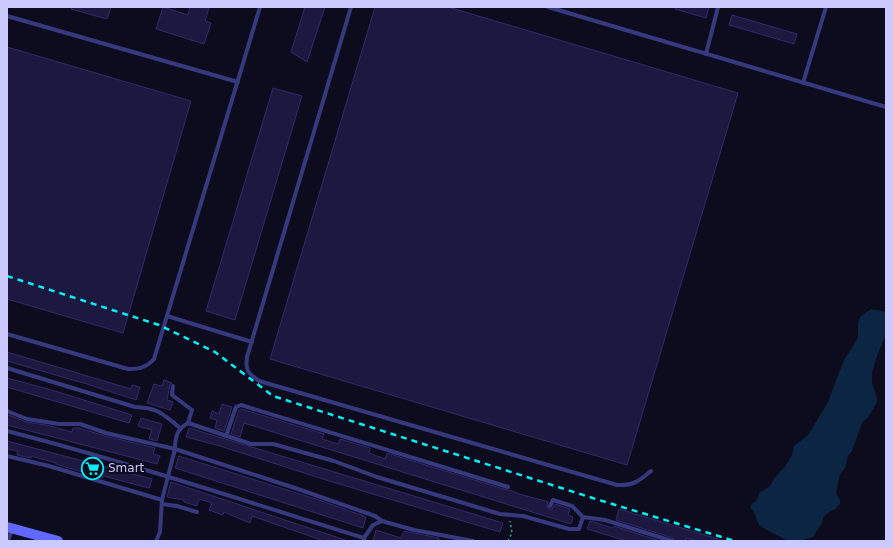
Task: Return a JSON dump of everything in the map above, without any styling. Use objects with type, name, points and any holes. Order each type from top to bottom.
[{"type":"street","points":[[9,528],[51,540]]},
{"type":"lane","points":[[7,334],[128,369],[140,369],[148,366],[154,359],[260,7]]},
{"type":"lane","points":[[351,7],[247,357],[246,367],[250,375],[259,381],[617,485],[628,486],[641,480],[651,471]]},
{"type":"lane","points":[[548,7],[886,107]]},
{"type":"lane","points":[[706,54],[718,7]]},
{"type":"lane","points":[[804,83],[826,7]]},
{"type":"lane","points":[[7,16],[238,82]]},
{"type":"lane","points":[[167,316],[252,342]]},
{"type":"lane","points":[[7,368],[135,407],[146,407],[160,411],[180,428]]},
{"type":"lane","points":[[156,541],[160,532],[162,502],[175,449],[175,441],[180,428],[188,423],[192,410],[172,395],[173,386]]},
{"type":"lane","points":[[226,436],[236,407],[242,405],[508,486]]},
{"type":"lane","points":[[7,411],[27,419],[59,424],[80,424],[106,433],[175,449],[298,489],[375,516],[382,521],[414,530],[473,541]]},
{"type":"lane","points":[[188,423],[251,444],[273,444],[334,461],[398,484],[500,514],[523,516],[569,529],[579,529],[583,517]]},
{"type":"lane","points":[[7,431],[48,441],[168,477],[364,539],[373,525],[382,521]]},
{"type":"lane","points":[[7,456],[50,466],[197,512]]},
{"type":"lane","points":[[550,506],[553,500],[572,506],[583,517],[605,520],[672,541]]},
{"type":"lane","points":[[8,541],[9,528]]},
{"type":"path","points":[[508,541],[512,533],[510,515]]},
{"type":"water","points":[[871,309],[886,312],[886,335],[872,372],[872,383],[877,402],[869,416],[862,423],[852,451],[848,456],[845,468],[840,474],[836,493],[840,504],[824,516],[822,523],[813,537],[800,541],[788,541],[759,525],[754,512],[750,507],[758,498],[759,493],[770,486],[775,477],[785,467],[792,455],[794,446],[808,435],[827,404],[844,360],[858,337],[858,323],[860,317]]},
{"type":"building","points":[[72,7],[111,7],[107,19],[71,9]]},
{"type":"building","points":[[163,7],[188,15],[190,7],[209,8],[205,21],[211,23],[204,44],[156,29]]},
{"type":"building","points":[[305,7],[325,7],[307,62],[291,52]]},
{"type":"building","points":[[375,7],[448,7],[738,93],[627,465],[270,359]]},
{"type":"building","points":[[675,7],[709,7],[706,18],[675,9]]},
{"type":"building","points":[[732,15],[797,34],[794,44],[729,25]]},
{"type":"building","points":[[7,47],[191,101],[123,333],[7,299]]},
{"type":"building","points":[[273,88],[302,96],[235,320],[206,311]]},
{"type":"building","points":[[7,352],[131,389],[132,385],[140,387],[136,400],[7,361]]},
{"type":"building","points":[[7,378],[132,415],[129,423],[7,387]]},
{"type":"building","points":[[164,380],[172,383],[170,385],[167,400],[173,402],[170,410],[147,403],[154,384],[162,386]]},
{"type":"building","points":[[222,404],[232,407],[224,431],[215,428],[217,420],[210,418],[212,411],[219,414]]},
{"type":"building","points":[[241,409],[324,434],[322,439],[338,444],[340,439],[370,448],[369,453],[385,459],[387,453],[545,501],[548,502],[547,507],[549,509],[552,509],[555,504],[570,509],[568,515],[573,517],[571,524],[244,423],[240,437],[231,434],[239,410]]},
{"type":"building","points":[[9,415],[26,422],[46,425],[72,432],[73,428],[79,428],[155,448],[153,454],[160,456],[157,464],[7,425],[7,416]]},
{"type":"building","points":[[141,418],[162,424],[157,441],[149,439],[152,430],[138,426]]},
{"type":"building","points":[[189,428],[503,523],[500,532],[326,480],[220,446],[186,437]]},
{"type":"building","points":[[7,441],[152,479],[149,488],[103,476],[102,478],[31,456],[31,458],[17,455],[18,451],[7,449]]},
{"type":"building","points":[[179,456],[322,501],[366,517],[363,528],[175,468]]},
{"type":"building","points":[[171,482],[345,541],[324,541],[252,516],[250,523],[224,512],[223,515],[209,510],[212,503],[199,499],[197,506],[184,502],[184,500],[167,497]]},
{"type":"building","points":[[619,509],[718,539],[718,541],[697,541],[686,538],[686,541],[675,541],[673,538],[616,520]]},
{"type":"building","points":[[590,521],[613,528],[614,526],[660,541],[627,541],[587,529]]},
{"type":"building","points":[[376,530],[401,538],[404,531],[439,538],[439,541],[373,541]]},
{"type":"railway","points":[[7,276],[159,325],[215,352],[273,396],[599,500],[735,541]]},
{"type":"place","name":"Smart","points":[[93,468]]}]
